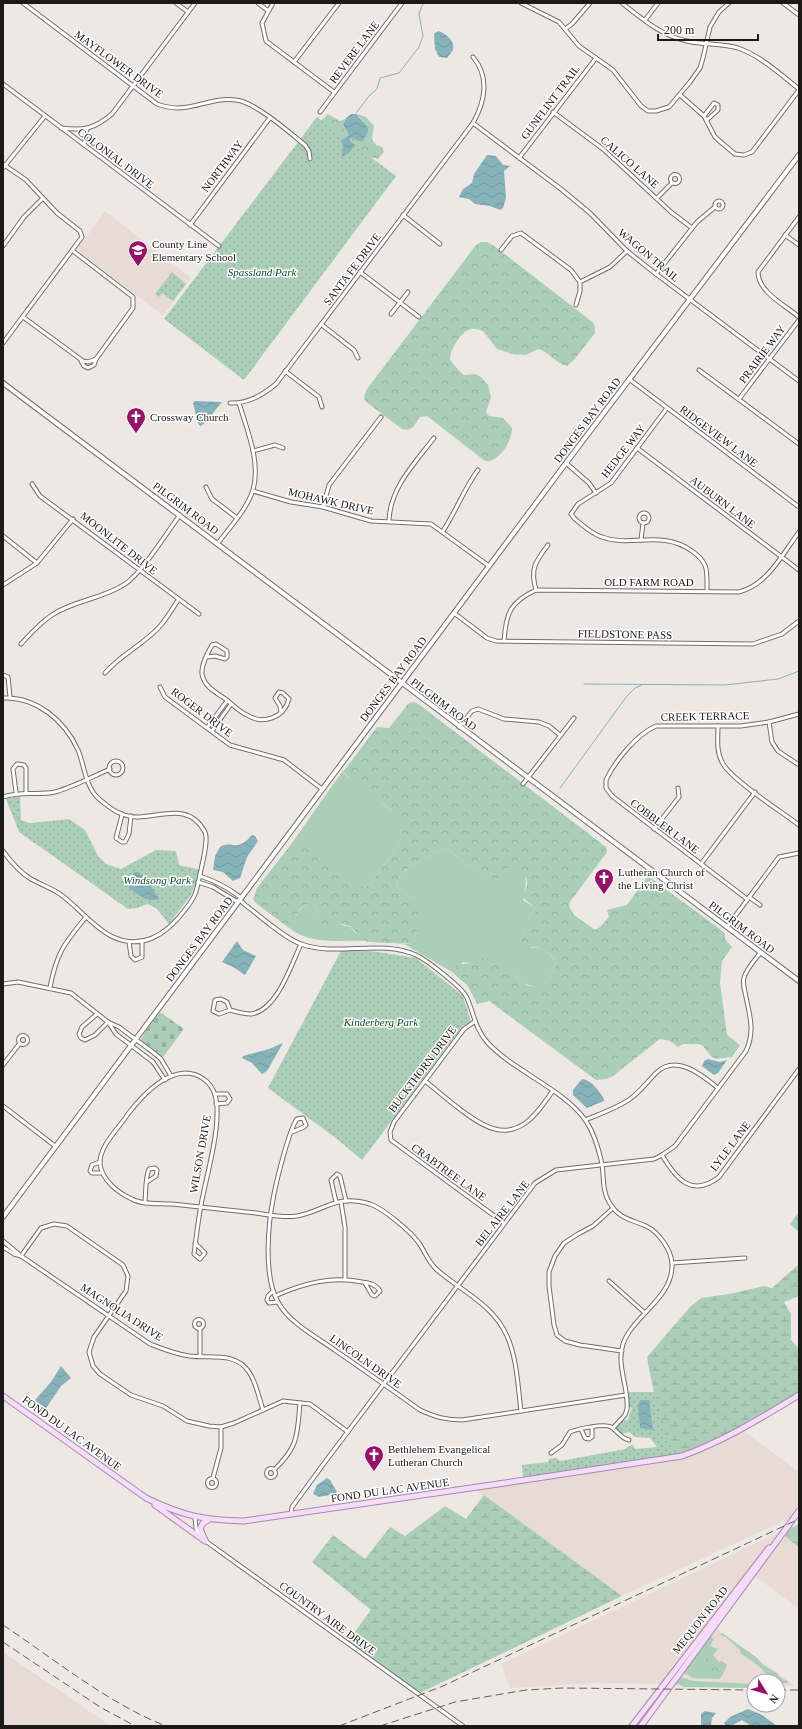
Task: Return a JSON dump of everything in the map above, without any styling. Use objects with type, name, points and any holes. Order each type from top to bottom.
[{"type":"main road","name":"FOND DU LAC AVENUE","points":[[3,1396],[146,1498],[166,1508],[208,1520],[244,1520],[682,1456],[729,1436],[799,1395]]},
{"type":"main road","points":[[146,1498],[205,1541]]},
{"type":"main road","name":"MEQUON ROAD","points":[[641,1726],[799,1511]]},
{"type":"main road","points":[[205,1541],[200,1529],[203,1523],[208,1520]]},
{"type":"main road","name":"MEQUON ROAD","points":[[632,1726],[752,1569],[786,1529]]},
{"type":"street","name":"MAYFLOWER DRIVE","points":[[23,3],[157,104],[170,109],[184,108],[218,100],[235,99],[249,103],[305,145],[309,151],[310,159]]},
{"type":"street","points":[[176,3],[188,12]]},
{"type":"street","points":[[61,128],[79,130],[87,129],[101,123],[112,114],[195,3]]},
{"type":"street","points":[[258,3],[267,10]]},
{"type":"street","points":[[273,3],[267,10],[262,23],[266,41],[334,92]]},
{"type":"street","points":[[294,62],[339,3]]},
{"type":"street","name":"REVERE LANE","points":[[320,112],[402,3]]},
{"type":"street","points":[[521,3],[556,20],[579,46],[613,70],[634,98],[648,111],[656,111],[669,106],[680,95],[700,68],[710,26],[719,12],[729,3]]},
{"type":"street","points":[[565,30],[590,3]]},
{"type":"street","points":[[622,3],[668,36],[705,44],[724,45],[739,49],[756,57],[799,89],[752,152],[744,155],[735,154],[715,137],[704,116],[680,95]]},
{"type":"street","points":[[645,20],[658,3]]},
{"type":"street","points":[[783,3],[799,15]]},
{"type":"street","name":"SANTA FE DRIVE","points":[[230,403],[239,403],[266,392],[276,384],[473,123],[483,101],[484,88],[479,65],[473,57]]},
{"type":"street","name":"GUNFLINT TRAIL","points":[[519,158],[596,58]]},
{"type":"street","name":"COLONIAL DRIVE","points":[[3,84],[219,246]]},
{"type":"street","points":[[704,116],[713,103],[718,105],[718,110],[707,120]]},
{"type":"street","name":"CALICO LANE","points":[[554,112],[603,149],[692,228]]},
{"type":"street","points":[[3,343],[82,237],[82,234],[26,180],[4,166],[45,116]]},
{"type":"street","name":"NORTHWAY","points":[[190,225],[270,119]]},
{"type":"street","name":"WAGON TRAIL","points":[[473,123],[590,213],[627,251],[656,274],[799,381]]},
{"type":"street","points":[[84,145],[84,134],[87,129]]},
{"type":"street","name":"DONGES BAY ROAD","points":[[3,1216],[628,379],[799,155]]},
{"type":"street","points":[[657,198],[672,183]]},
{"type":"street","points":[[3,246],[24,217],[43,198]]},
{"type":"street","points":[[656,274],[692,228],[703,216],[715,207]]},
{"type":"street","points":[[403,215],[440,244]]},
{"type":"street","points":[[799,217],[758,272],[758,279],[762,287],[799,317]]},
{"type":"street","points":[[501,250],[512,236],[521,234],[571,270],[580,282],[580,291],[576,305]]},
{"type":"street","points":[[785,235],[799,245]]},
{"type":"street","points":[[73,251],[129,292],[132,297],[133,308],[96,359],[94,365],[88,368],[82,365],[80,359]]},
{"type":"street","points":[[580,282],[610,267],[627,251]]},
{"type":"street","points":[[360,272],[419,317]]},
{"type":"street","points":[[391,314],[408,292]]},
{"type":"street","points":[[23,317],[80,359],[88,362],[96,359]]},
{"type":"street","name":"PRAIRIE WAY","points":[[739,399],[799,320]]},
{"type":"street","points":[[322,325],[354,350],[358,358]]},
{"type":"street","points":[[699,370],[799,444]]},
{"type":"street","points":[[286,371],[319,397],[322,407]]},
{"type":"street","name":"RIDGEVIEW LANE","points":[[628,379],[799,507]]},
{"type":"street","name":"PILGRIM ROAD","points":[[3,383],[180,514],[459,727],[799,981]]},
{"type":"street","points":[[218,543],[237,518],[253,490],[256,472],[253,451],[239,403]]},
{"type":"street","name":"HEDGE WAY","points":[[641,540],[613,540],[601,537],[574,518],[571,514],[578,504],[610,483],[667,408]]},
{"type":"street","points":[[322,507],[329,485],[380,417]]},
{"type":"street","points":[[389,521],[389,509],[396,488],[434,438]]},
{"type":"street","points":[[253,451],[275,445],[283,448]]},
{"type":"street","name":"AUBURN LANE","points":[[637,448],[799,570]]},
{"type":"street","points":[[566,462],[589,483],[596,493]]},
{"type":"street","points":[[442,531],[454,513],[464,490],[478,470]]},
{"type":"street","name":"MOONLITE DRIVE","points":[[32,484],[40,496],[73,519],[198,614]]},
{"type":"street","points":[[206,487],[212,499],[237,518]]},
{"type":"street","name":"MOHAWK DRIVE","points":[[253,490],[291,502],[322,507],[372,521],[431,524],[489,566]]},
{"type":"street","points":[[21,644],[34,630],[53,614],[106,593],[126,583],[139,570],[180,514]]},
{"type":"street","points":[[3,585],[38,562],[73,519]]},
{"type":"street","points":[[643,523],[641,540],[673,541],[701,557],[706,564],[707,591]]},
{"type":"street","name":"OLD FARM ROAD","points":[[504,641],[508,615],[514,605],[521,597],[536,590],[739,592],[750,590],[764,579],[799,532]]},
{"type":"street","points":[[3,536],[38,562]]},
{"type":"street","points":[[536,590],[533,571],[536,560],[548,545]]},
{"type":"street","points":[[105,673],[116,660],[146,639],[161,625],[178,600]]},
{"type":"street","name":"FIELDSTONE PASS","points":[[454,613],[487,638],[504,641],[753,644],[782,634],[799,620]]},
{"type":"street","points":[[206,657],[215,656],[225,659],[228,654],[227,651],[216,644],[212,645],[206,657],[202,673],[208,686],[227,701],[248,716],[266,720],[274,718],[281,713],[289,699],[283,693],[279,692],[275,698],[280,706],[281,713]]},
{"type":"street","points":[[3,675],[8,677],[9,680],[10,697]]},
{"type":"street","name":"ROGER DRIVE","points":[[160,687],[165,697],[230,745],[284,760],[322,789]]},
{"type":"street","points":[[3,698],[10,697],[29,702],[46,710],[60,723],[78,750],[86,779],[94,794],[109,807],[122,815],[131,816],[176,812],[190,816],[200,824],[206,834],[206,846],[200,876],[191,902],[174,924],[159,936],[142,941],[129,942],[112,936],[98,928],[77,907],[58,893],[24,874],[13,865],[3,852]]},
{"type":"street","points":[[207,728],[227,701]]},
{"type":"street","points":[[212,731],[232,704]]},
{"type":"street","points":[[459,727],[472,711],[478,709],[504,718],[539,722],[549,726],[560,735]]},
{"type":"street","name":"CREEK TERRACE","points":[[612,796],[606,788],[606,780],[609,774],[645,730],[663,725],[741,726],[769,722],[799,714]]},
{"type":"street","points":[[523,784],[574,718]]},
{"type":"street","points":[[769,722],[772,742],[778,751],[799,765]]},
{"type":"street","points":[[718,726],[717,748],[722,762],[732,774],[799,825]]},
{"type":"street","points":[[116,761],[120,762],[123,766],[122,772],[118,774],[112,773],[110,770],[111,763],[116,761]]},
{"type":"street","points":[[16,792],[12,769],[17,764],[21,764],[26,768],[26,792]]},
{"type":"street","points":[[3,797],[16,792],[40,794],[57,791],[110,770]]},
{"type":"street","points":[[654,829],[679,797],[678,788]]},
{"type":"street","points":[[701,864],[755,792]]},
{"type":"street","name":"COBBLER LANE","points":[[612,796],[701,864],[760,905]]},
{"type":"street","points":[[122,815],[116,838],[122,842],[125,842],[128,838],[131,816]]},
{"type":"street","points":[[727,927],[778,857],[799,852]]},
{"type":"street","points":[[200,876],[219,882],[240,896],[240,900]]},
{"type":"street","points":[[198,882],[213,887],[236,901],[240,900],[301,944],[317,948],[398,950],[417,955],[459,987],[466,997],[474,1022],[486,1041],[570,1104],[585,1120],[592,1132],[602,1164],[603,1186],[608,1201],[616,1212],[628,1221],[648,1227],[660,1237],[667,1248],[672,1263],[669,1279],[664,1291],[628,1333],[622,1351],[626,1412],[613,1428]]},
{"type":"street","points":[[50,987],[54,964],[60,951],[86,917]]},
{"type":"street","points":[[129,942],[131,956],[135,960],[142,957],[142,941]]},
{"type":"street","points":[[230,1010],[227,1002],[221,999],[215,1000],[213,1010],[219,1014],[230,1010],[250,1014],[270,1006],[276,997],[301,944]]},
{"type":"street","name":"BEL AIRE LANE","points":[[291,1514],[292,1507],[530,1189],[544,1176],[556,1170],[602,1164],[639,1162],[662,1155],[675,1146],[746,1051],[751,1040],[752,1022],[743,985],[746,972],[761,952]]},
{"type":"street","points":[[3,983],[18,982],[50,987],[71,993],[108,1022],[136,1038],[161,1059],[171,1076],[151,1089],[133,1108],[103,1149],[100,1162],[102,1173],[113,1186],[133,1200],[270,1215],[297,1216],[336,1202],[346,1201],[357,1201],[374,1205],[413,1235],[428,1260],[458,1286],[489,1309],[500,1322],[508,1337],[513,1354],[521,1410]]},
{"type":"street","points":[[97,1014],[82,1027],[79,1034],[81,1038],[85,1040],[90,1038],[108,1022]]},
{"type":"street","points":[[108,1022],[116,1034],[153,1062],[164,1080]]},
{"type":"street","name":"BUCKTHORN DRIVE","points":[[390,1132],[394,1122],[464,1028],[474,1022]]},
{"type":"street","points":[[3,1065],[20,1043]]},
{"type":"street","points":[[585,1120],[629,1100],[639,1092],[657,1071],[669,1066],[682,1066],[697,1071],[718,1088]]},
{"type":"street","name":"LYLE LANE","points":[[662,1155],[672,1173],[682,1181],[702,1186],[713,1181],[719,1177],[799,1068]]},
{"type":"street","name":"WILSON DRIVE","points":[[171,1076],[183,1073],[196,1074],[209,1082],[215,1094],[216,1104],[214,1136],[200,1207],[196,1243]]},
{"type":"street","points":[[425,1081],[481,1124],[495,1130],[512,1130],[525,1123],[535,1115],[552,1092]]},
{"type":"street","name":"WILSON DRIVE","points":[[215,1094],[227,1094],[230,1098],[227,1103],[216,1104]]},
{"type":"street","points":[[3,1106],[55,1146]]},
{"type":"street","name":"LINCOLN DRIVE","points":[[292,1132],[306,1125],[303,1118],[297,1119],[292,1132],[277,1180],[270,1215],[269,1266],[277,1302],[285,1313],[312,1334],[420,1410],[435,1417],[447,1420],[626,1395]]},
{"type":"street","name":"CRABTREE LANE","points":[[390,1132],[392,1140],[401,1148],[504,1223]]},
{"type":"street","points":[[100,1162],[92,1165],[90,1171],[92,1174],[102,1173]]},
{"type":"street","points":[[145,1202],[146,1182],[149,1169],[155,1168],[157,1170],[156,1176],[146,1182]]},
{"type":"street","points":[[336,1202],[331,1180],[337,1174],[342,1180],[346,1201]]},
{"type":"street","points":[[341,1202],[346,1246],[345,1279]]},
{"type":"street","points":[[613,1208],[593,1226],[564,1243],[555,1256],[549,1272],[549,1286],[554,1325],[557,1335],[565,1341],[580,1345],[622,1351]]},
{"type":"street","points":[[21,1256],[41,1228],[54,1224],[67,1226],[123,1265],[128,1276],[126,1291],[94,1337],[89,1352],[93,1366],[106,1378],[131,1395],[163,1406],[187,1421],[196,1424],[221,1427],[246,1418],[283,1401],[310,1404],[348,1432]]},
{"type":"street","name":"MAGNOLIA DRIVE","points":[[3,1241],[21,1256],[150,1344],[172,1353],[226,1357],[240,1363],[249,1372],[263,1410]]},
{"type":"street","points":[[196,1243],[205,1253],[200,1259],[194,1254],[196,1243]]},
{"type":"street","name":"MAGNOLIA DRIVE","points":[[3,1247],[14,1254],[21,1256]]},
{"type":"street","points":[[672,1263],[745,1258]]},
{"type":"street","points":[[275,1296],[310,1283],[332,1279],[345,1279],[365,1283],[378,1288],[380,1291],[378,1294],[375,1296],[372,1295],[365,1283]]},
{"type":"street","points":[[609,1281],[645,1313]]},
{"type":"street","points":[[274,1291],[266,1300],[268,1303],[277,1302]]},
{"type":"street","points":[[200,1329],[200,1356]]},
{"type":"street","points":[[274,1470],[291,1451],[297,1439],[300,1403]]},
{"type":"street","points":[[551,1453],[562,1445],[570,1432],[592,1427],[603,1426],[613,1428],[622,1438],[628,1440]]},
{"type":"street","points":[[213,1478],[221,1448],[221,1427]]},
{"type":"street","points":[[581,1429],[585,1438],[589,1439],[592,1437],[592,1427]]},
{"type":"street","name":"COUNTRY AIRE DRIVE","points":[[195,1517],[197,1531],[205,1541],[463,1726]]},
{"type":"shaded area","name":"County Line Elementary School","points":[[105,211],[191,278],[163,315],[77,250]]},
{"type":"shaded area","points":[[744,1431],[799,1472],[799,1505],[790,1518],[622,1596],[476,1490],[679,1459],[706,1451]]},
{"type":"shaded area","points":[[778,1533],[665,1684],[595,1683],[510,1688],[501,1664]]},
{"type":"shaded area","points":[[785,1537],[799,1548],[799,1609],[755,1576]]},
{"type":"shaded area","points":[[716,1628],[777,1673],[746,1673],[746,1686],[672,1686]]},
{"type":"shaded area","points":[[3,1652],[111,1726],[3,1726]]},
{"type":"shaded area","points":[[786,1679],[795,1686],[786,1686]]},
{"type":"green space","points":[[328,114],[340,121],[345,119],[343,126],[349,135],[345,139],[319,123]]},
{"type":"green space","points":[[357,114],[366,117],[374,126],[372,139],[376,145],[382,147],[384,152],[378,159],[310,141],[353,143],[350,141],[351,138],[362,142],[365,137],[367,126]]},
{"type":"green space","name":"Spassland Park","points":[[317,117],[396,176],[244,380],[164,319]]},
{"type":"green space","points":[[481,242],[487,242],[494,246],[590,320],[594,324],[595,329],[595,333],[574,360],[567,366],[538,349],[526,355],[512,354],[497,349],[483,331],[474,329],[467,331],[456,342],[450,356],[450,360],[464,375],[476,374],[482,378],[488,385],[491,397],[486,412],[489,416],[503,418],[512,428],[510,439],[504,450],[495,459],[490,461],[485,461],[427,416],[420,417],[413,427],[408,430],[402,429],[365,401],[364,396],[367,389],[476,245]]},
{"type":"green space","points":[[172,272],[186,284],[173,301],[162,293],[159,297],[155,294]]},
{"type":"green space","points":[[412,702],[417,703],[606,847],[607,852],[570,902],[569,906],[574,915],[595,930],[600,927],[609,917],[607,910],[627,905],[648,876],[725,933],[725,939],[732,947],[722,961],[720,983],[727,1035],[740,1045],[732,1057],[715,1059],[703,1046],[698,1044],[683,1044],[678,1047],[670,1041],[660,1039],[614,1075],[607,1079],[596,1080],[489,1001],[477,1004],[468,986],[452,972],[453,969],[459,964],[471,963],[479,957],[489,959],[504,966],[518,980],[526,985],[536,987],[544,983],[550,977],[555,966],[556,961],[551,955],[538,947],[526,946],[521,940],[529,918],[535,913],[534,907],[522,897],[527,886],[527,879],[516,869],[506,868],[497,878],[486,876],[446,848],[418,861],[406,870],[396,883],[399,889],[415,899],[422,914],[419,927],[412,943],[365,941],[347,925],[336,925],[325,929],[319,924],[320,916],[313,904],[308,904],[299,911],[294,925],[289,928],[253,900],[257,888],[289,847],[295,845],[302,845],[310,848],[361,886],[366,887],[371,883],[399,844],[401,836],[400,822],[397,816],[387,807],[366,792],[343,772],[377,727],[389,728],[408,704]]},
{"type":"green space","points":[[344,769],[343,773],[398,816],[401,826],[401,837],[399,844],[371,883],[366,887],[361,886],[295,845],[289,847]]},
{"type":"green space","name":"Windsong Park","points":[[20,796],[21,820],[30,823],[69,819],[85,830],[98,856],[106,864],[121,869],[156,850],[176,851],[179,865],[201,870],[191,895],[169,924],[157,909],[148,904],[137,908],[128,909],[19,832],[6,799]]},
{"type":"green space","points":[[446,848],[469,866],[488,877],[495,878],[507,868],[516,869],[524,875],[526,882],[523,900],[534,907],[535,913],[529,918],[521,940],[531,948],[542,948],[556,961],[552,974],[544,983],[536,987],[522,983],[505,967],[463,962],[452,972],[404,944],[412,943],[419,927],[415,899],[399,889],[396,883],[406,870],[418,861]]},
{"type":"green space","points":[[309,904],[313,904],[320,916],[337,924],[350,927],[364,941],[335,941],[316,939],[306,937],[289,928],[294,925],[295,918],[300,910]]},
{"type":"green space","name":"Kinderberg Park","points":[[341,951],[371,951],[416,958],[463,996],[471,1022],[463,1026],[362,1160],[337,1139],[268,1088]]},
{"type":"green space","points":[[160,1012],[184,1029],[163,1057],[141,1040]]},
{"type":"green space","points":[[799,1212],[799,1232],[790,1224]]},
{"type":"green space","points":[[798,1231],[799,1296],[784,1302],[791,1314],[791,1340],[799,1349],[799,1393],[713,1442],[674,1455],[658,1406],[647,1357],[690,1307],[701,1298],[729,1294],[764,1286],[772,1288],[798,1265]]},
{"type":"green space","points":[[628,1392],[655,1392],[674,1455],[523,1478],[522,1465],[548,1462],[549,1459],[556,1458],[560,1461],[626,1449],[627,1447],[633,1445],[635,1449],[657,1447],[650,1438],[635,1437],[629,1432],[622,1434],[617,1431],[617,1427],[624,1419],[627,1421],[632,1408],[629,1407]]},
{"type":"green space","points":[[484,1495],[622,1596],[420,1693],[348,1641],[371,1610],[312,1562],[333,1535],[365,1559],[390,1527],[405,1536],[445,1506],[466,1519]]},
{"type":"green space","points":[[799,1524],[799,1548],[785,1536],[791,1528]]},
{"type":"green space","points":[[722,1633],[756,1657],[763,1665],[777,1673],[766,1673],[754,1662],[741,1654],[740,1650],[726,1637],[720,1635]]},
{"type":"green space","points":[[710,1636],[714,1639],[710,1646],[718,1649],[713,1655],[719,1662],[722,1661],[727,1665],[720,1679],[693,1678],[683,1671]]},
{"type":"green space","points":[[708,1656],[712,1657],[712,1660],[715,1659],[715,1663],[718,1662],[720,1665],[726,1667],[722,1676],[714,1678],[708,1672],[704,1674],[700,1672]]},
{"type":"green space","points":[[679,1677],[694,1681],[746,1684],[746,1688],[684,1687],[678,1684],[672,1686]]},
{"type":"water","points":[[438,31],[447,36],[453,44],[453,50],[447,58],[439,57],[435,49],[434,34]]},
{"type":"water","points":[[351,114],[357,114],[367,126],[368,132],[362,142],[350,138],[350,141],[355,145],[349,153],[342,157],[343,144],[341,141],[349,135],[343,125],[346,118]]},
{"type":"water","points":[[487,155],[496,156],[503,165],[510,166],[504,171],[506,198],[503,208],[500,210],[490,206],[475,204],[469,199],[459,197],[463,189],[472,183],[474,174]]},
{"type":"water","points":[[195,401],[222,402],[204,424],[200,426],[193,403]]},
{"type":"water","points":[[252,835],[255,836],[258,841],[247,857],[240,878],[233,881],[223,872],[213,870],[215,856],[220,847],[229,844],[242,844]]},
{"type":"water","points":[[135,872],[138,872],[145,877],[159,899],[146,899],[134,892],[128,886],[127,881]]},
{"type":"water","points":[[237,941],[243,950],[256,956],[245,975],[222,962]]},
{"type":"water","points":[[283,1043],[267,1071],[262,1074],[252,1063],[242,1058],[243,1056],[269,1049]]},
{"type":"water","points":[[708,1059],[720,1062],[727,1060],[718,1073],[714,1075],[702,1066],[704,1061]]},
{"type":"water","points":[[582,1079],[589,1081],[595,1086],[604,1101],[587,1108],[573,1095],[573,1090]]},
{"type":"water","points":[[61,1366],[71,1378],[61,1386],[44,1411],[35,1400],[51,1382]]},
{"type":"water","points":[[640,1400],[649,1400],[653,1430],[640,1428],[638,1406]]},
{"type":"water","points":[[327,1478],[330,1480],[337,1492],[335,1494],[319,1497],[313,1494],[317,1485]]},
{"type":"water","points":[[746,1710],[746,1713],[757,1713],[762,1715],[777,1726],[751,1726],[742,1720],[731,1726],[726,1726],[724,1723],[730,1717]]},
{"type":"water","points":[[705,1711],[716,1713],[712,1718],[711,1726],[701,1725],[701,1714]]},
{"type":"waterway","points":[[356,113],[369,96],[377,89],[380,78],[399,73],[419,47],[423,36],[419,14],[423,3]]},
{"type":"waterway","points":[[584,684],[725,685],[778,679],[799,671]]},
{"type":"waterway","points":[[560,788],[627,696],[635,688],[642,685]]},
{"type":"railway","points":[[339,1726],[443,1686],[799,1519]]},
{"type":"railway","points":[[3,1625],[82,1680],[124,1706],[166,1726]]},
{"type":"railway","points":[[3,1642],[100,1707],[135,1726]]},
{"type":"railway","points":[[380,1726],[455,1702],[526,1690],[562,1688],[746,1690]]},
{"type":"railway","points":[[786,1690],[799,1690]]},
{"type":"place","name":"County Line Elementary School","points":[[138,267]]},
{"type":"place","name":"Crossway Church","points":[[136,434]]},
{"type":"place","name":"Lutheran Church of the Living Christ","points":[[604,895]]},
{"type":"place","name":"Bethlehem Evangelical Lutheran Church","points":[[374,1472]]}]
